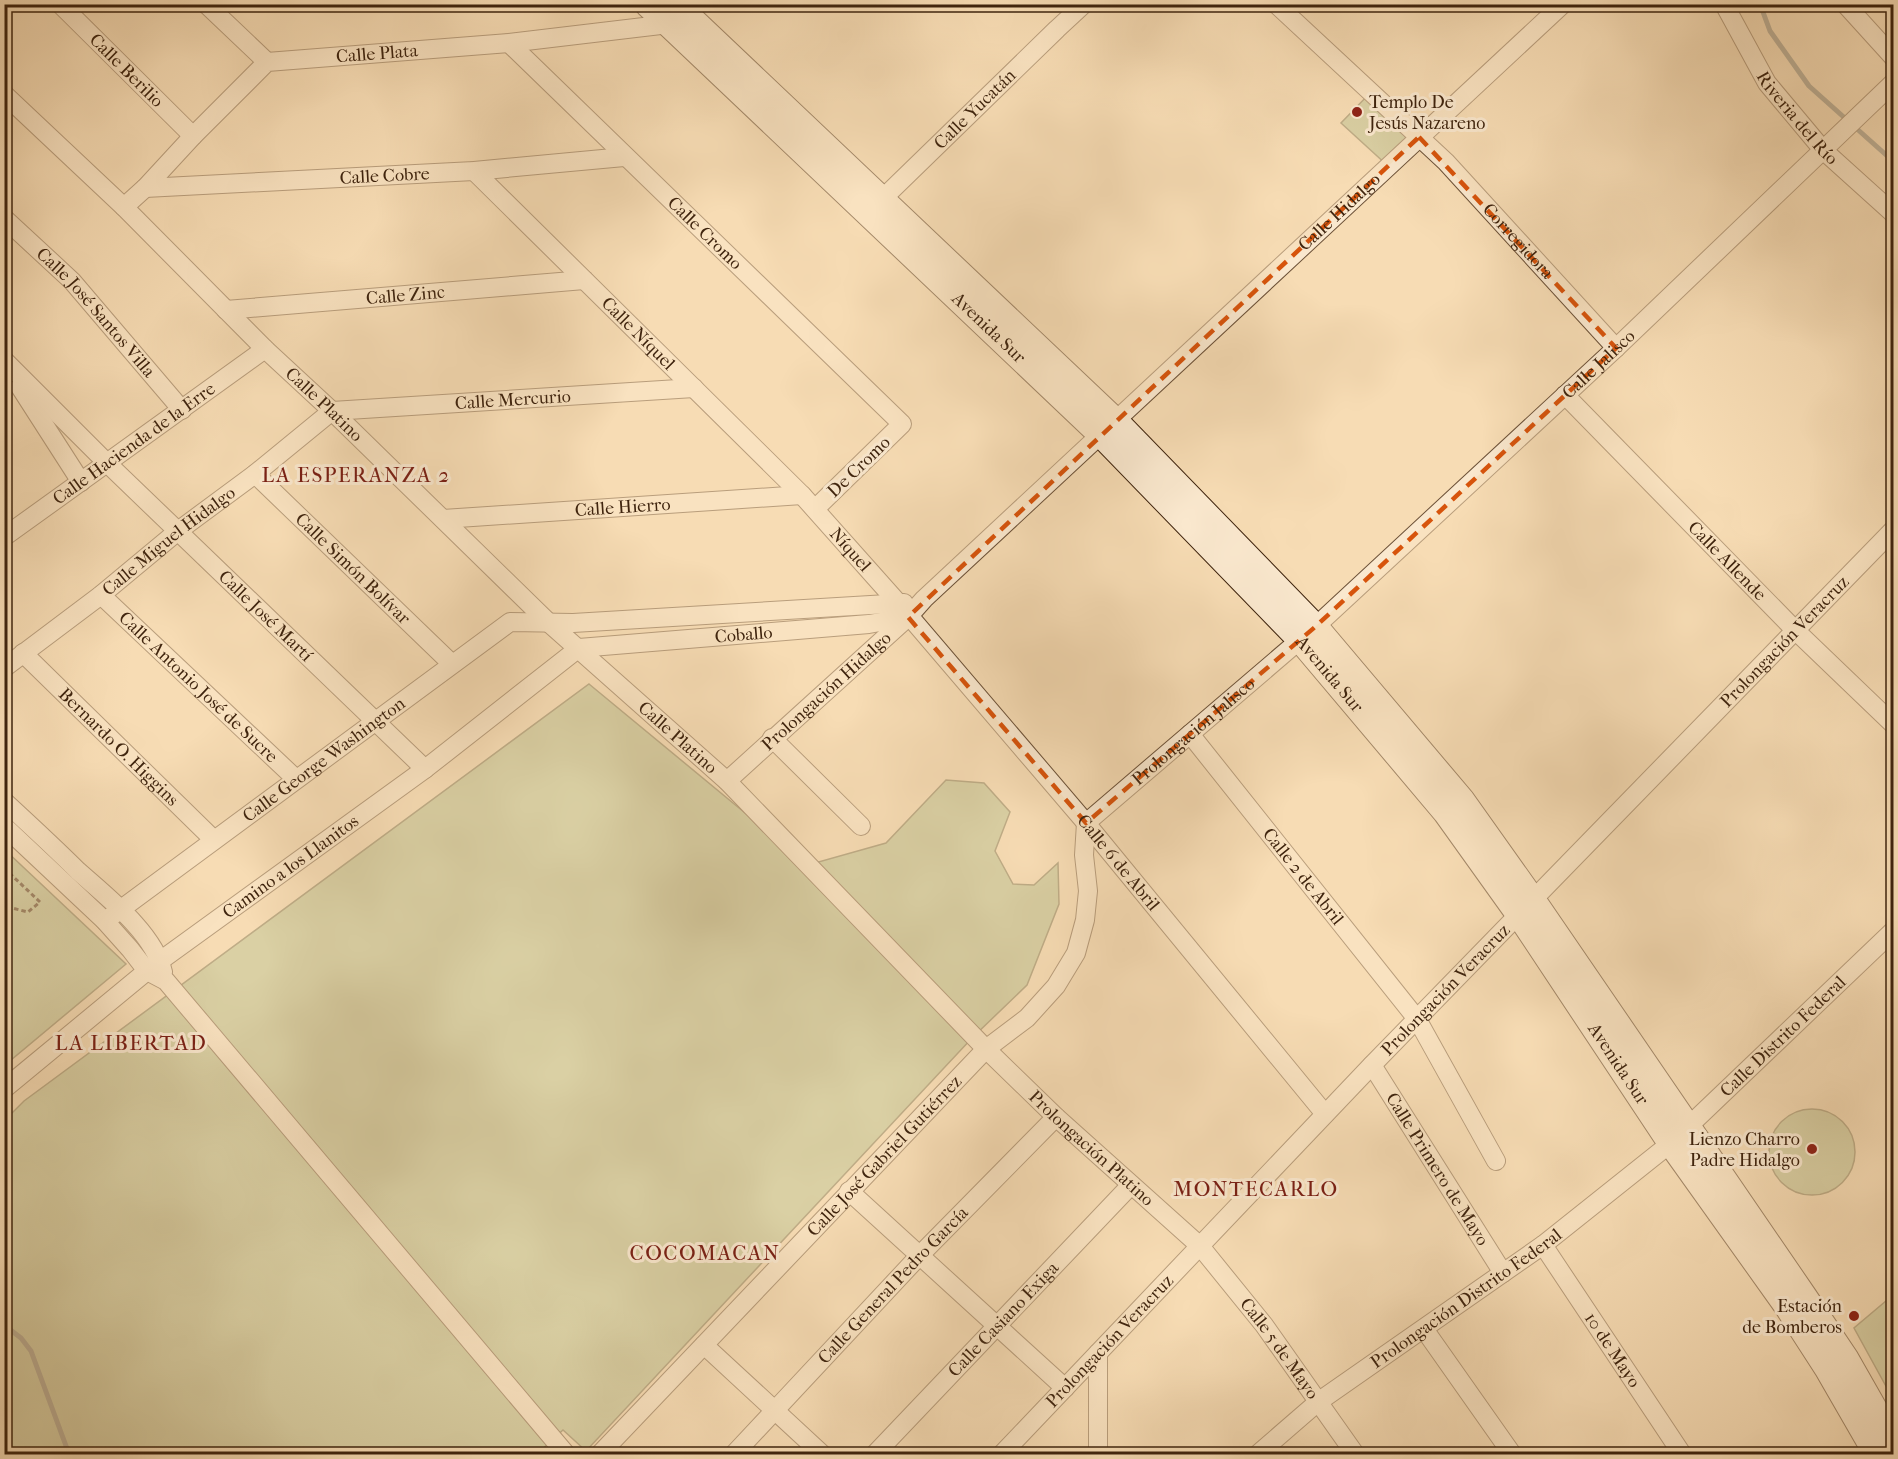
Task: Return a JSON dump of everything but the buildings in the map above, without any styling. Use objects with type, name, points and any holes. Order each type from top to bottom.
[{"type":"main road","name":"Avenida Sur","points":[[648,4],[678,11],[874,207],[1109,428],[1308,634],[1462,801],[1526,907],[1680,1135],[1796,1302],[1845,1358],[1885,1446]]},
{"type":"street","name":"Calle Berilio","points":[[60,4],[194,136]]},
{"type":"street","points":[[124,207],[267,62],[206,4]]},
{"type":"street","name":"Calle Yucatán","points":[[874,207],[1084,4]]},
{"type":"street","name":"Corregidora","points":[[1276,4],[1446,162],[1616,348]]},
{"type":"street","name":"Calle Hidalgo","points":[[1109,428],[1563,4]]},
{"type":"street","name":"Riveria del Río","points":[[1724,4],[1767,83],[1823,150],[1893,214]]},
{"type":"street","points":[[1845,4],[1893,58]]},
{"type":"street","name":"Calle Plata","points":[[267,62],[508,43],[678,11]]},
{"type":"street","name":"Calle Cromo","points":[[508,43],[902,424]]},
{"type":"street","name":"Calle Jalisco","points":[[1308,634],[1616,348],[1893,83]]},
{"type":"street","name":"Calle Platino","points":[[4,94],[124,207],[265,349],[332,411],[549,623],[727,781],[986,1049]]},
{"type":"street","name":"Calle Cobre","points":[[145,188],[474,171],[624,157]]},
{"type":"street","name":"Calle Níquel","points":[[474,171],[802,495]]},
{"type":"street","name":"Calle José Santos Villa","points":[[4,218],[72,281],[182,410]]},
{"type":"street","name":"Calle Zinc","points":[[226,310],[584,280]]},
{"type":"street","name":"Calle Hacienda de la Erre","points":[[6,533],[81,482],[265,349]]},
{"type":"street","points":[[4,362],[81,482]]},
{"type":"street","name":"Calle José Martí","points":[[4,362],[425,769]]},
{"type":"street","name":"Calle Mercurio","points":[[332,411],[694,388]]},
{"type":"street","name":"Calle Allende","points":[[1565,395],[1795,630],[1893,725]]},
{"type":"street","name":"Calle Miguel Hidalgo","points":[[4,668],[101,595],[178,531],[255,474],[332,411]]},
{"type":"street","name":"De Cromo","points":[[815,509],[902,424]]},
{"type":"street","name":"Prolongación Hidalgo","points":[[727,781],[875,646],[903,610],[924,599],[1109,428]]},
{"type":"street","name":"Calle Simón Bolívar","points":[[255,474],[452,664]]},
{"type":"street","name":"Níquel","points":[[802,495],[903,610]]},
{"type":"street","name":"Calle Hierro","points":[[443,519],[802,495]]},
{"type":"street","name":"Prolongación Veracruz","points":[[1002,1455],[1372,1065],[1893,528]]},
{"type":"street","name":"Calle Antonio José de Sucre","points":[[101,595],[296,779]]},
{"type":"street","name":"Coballo","points":[[549,623],[868,604],[903,610]]},
{"type":"street","name":"Coballo","points":[[579,648],[869,624],[903,610]]},
{"type":"street","name":"Calle 6 de Abril","points":[[903,610],[1086,823],[1325,1114]]},
{"type":"street","name":"Calle George Washington","points":[[105,921],[510,622],[549,623]]},
{"type":"street","points":[[869,624],[875,646]]},
{"type":"street","name":"Prolongación Jalisco","points":[[1086,823],[1308,634]]},
{"type":"street","name":"Camino a los Llanitos","points":[[4,1089],[154,966],[425,769],[579,648]]},
{"type":"street","name":"Bernardo O. Higgins","points":[[23,653],[214,840]]},
{"type":"street","name":"Calle 2 de Abril","points":[[1190,734],[1417,1019],[1496,1161]]},
{"type":"street","points":[[772,738],[861,826]]},
{"type":"street","points":[[4,801],[120,910],[144,936],[154,966]]},
{"type":"street","name":"Calle José Gabriel Gutiérrez","points":[[600,1455],[986,1049],[1027,1018],[1056,986],[1076,953],[1084,920],[1088,891],[1084,855],[1086,823]]},
{"type":"street","points":[[4,826],[105,921],[130,949],[154,966],[566,1455]]},
{"type":"street","name":"Calle Distrito Federal","points":[[1680,1135],[1893,931]]},
{"type":"street","name":"Prolongación Platino","points":[[986,1049],[1056,1117],[1200,1246]]},
{"type":"street","name":"Calle Primero de Mayo","points":[[1372,1065],[1503,1273]]},
{"type":"street","name":"Calle General Pedro García","points":[[734,1455],[920,1255],[1056,1117]]},
{"type":"street","name":"Prolongación Distrito Federal","points":[[1258,1455],[1318,1402],[1543,1245],[1680,1135]]},
{"type":"street","name":"Calle Casiano Exiga","points":[[875,1455],[1131,1185]]},
{"type":"street","points":[[849,1191],[1065,1388]]},
{"type":"street","name":"10 de Mayo","points":[[1543,1245],[1682,1455]]},
{"type":"street","name":"Calle 5 de Mayo","points":[[1200,1246],[1264,1325],[1355,1455]]},
{"type":"street","points":[[1424,1329],[1512,1455]]},
{"type":"street","points":[[704,1345],[822,1455]]},
{"type":"street","points":[[1098,1353],[1098,1455]]},
{"type":"path","points":[[4,868],[40,902],[28,912],[4,906]]},
{"type":"highlighted area","points":[[1419,137],[1616,348],[1315,627],[1086,823],[908,617]]},
{"type":"green space","points":[[1371,92],[1419,137],[1388,166],[1341,123]]},
{"type":"green space","points":[[589,684],[808,865],[886,843],[946,780],[984,783],[1010,812],[995,851],[1013,884],[1034,885],[1058,863],[1059,904],[1027,985],[972,1038],[586,1451],[563,1430],[537,1454],[5,1454],[5,1120],[24,1101]]},
{"type":"green space","points":[[4,849],[126,964],[5,1065],[4,1065]]},
{"type":"green space","name":"Lienzo Charro Padre Hidalgo","points":[[1812,1109],[1829,1112],[1843,1121],[1852,1135],[1855,1152],[1852,1169],[1843,1183],[1829,1192],[1812,1195],[1795,1192],[1781,1183],[1772,1169],[1769,1152],[1772,1135],[1781,1121],[1795,1112]]},
{"type":"green space","points":[[1893,1295],[1893,1399],[1854,1328]]},
{"type":"waterway","points":[[1760,4],[1770,31],[1809,86],[1894,162]]},
{"type":"waterway","points":[[4,1325],[21,1338],[31,1351],[69,1454]]},
{"type":"place","name":"Templo De Jesús Nazareno","points":[[1357,112]]},
{"type":"place","name":"Lienzo Charro Padre Hidalgo","points":[[1812,1149]]},
{"type":"place","name":"Estación de Bomberos","points":[[1854,1316]]},
{"type":"district","name":"LA ESPERANZA 2","points":[[356,475]]},
{"type":"district","name":"LA LIBERTAD","points":[[131,1043]]},
{"type":"district","name":"MONTECARLO","points":[[1256,1189]]},
{"type":"district","name":"COCOMACAN","points":[[705,1253]]}]
